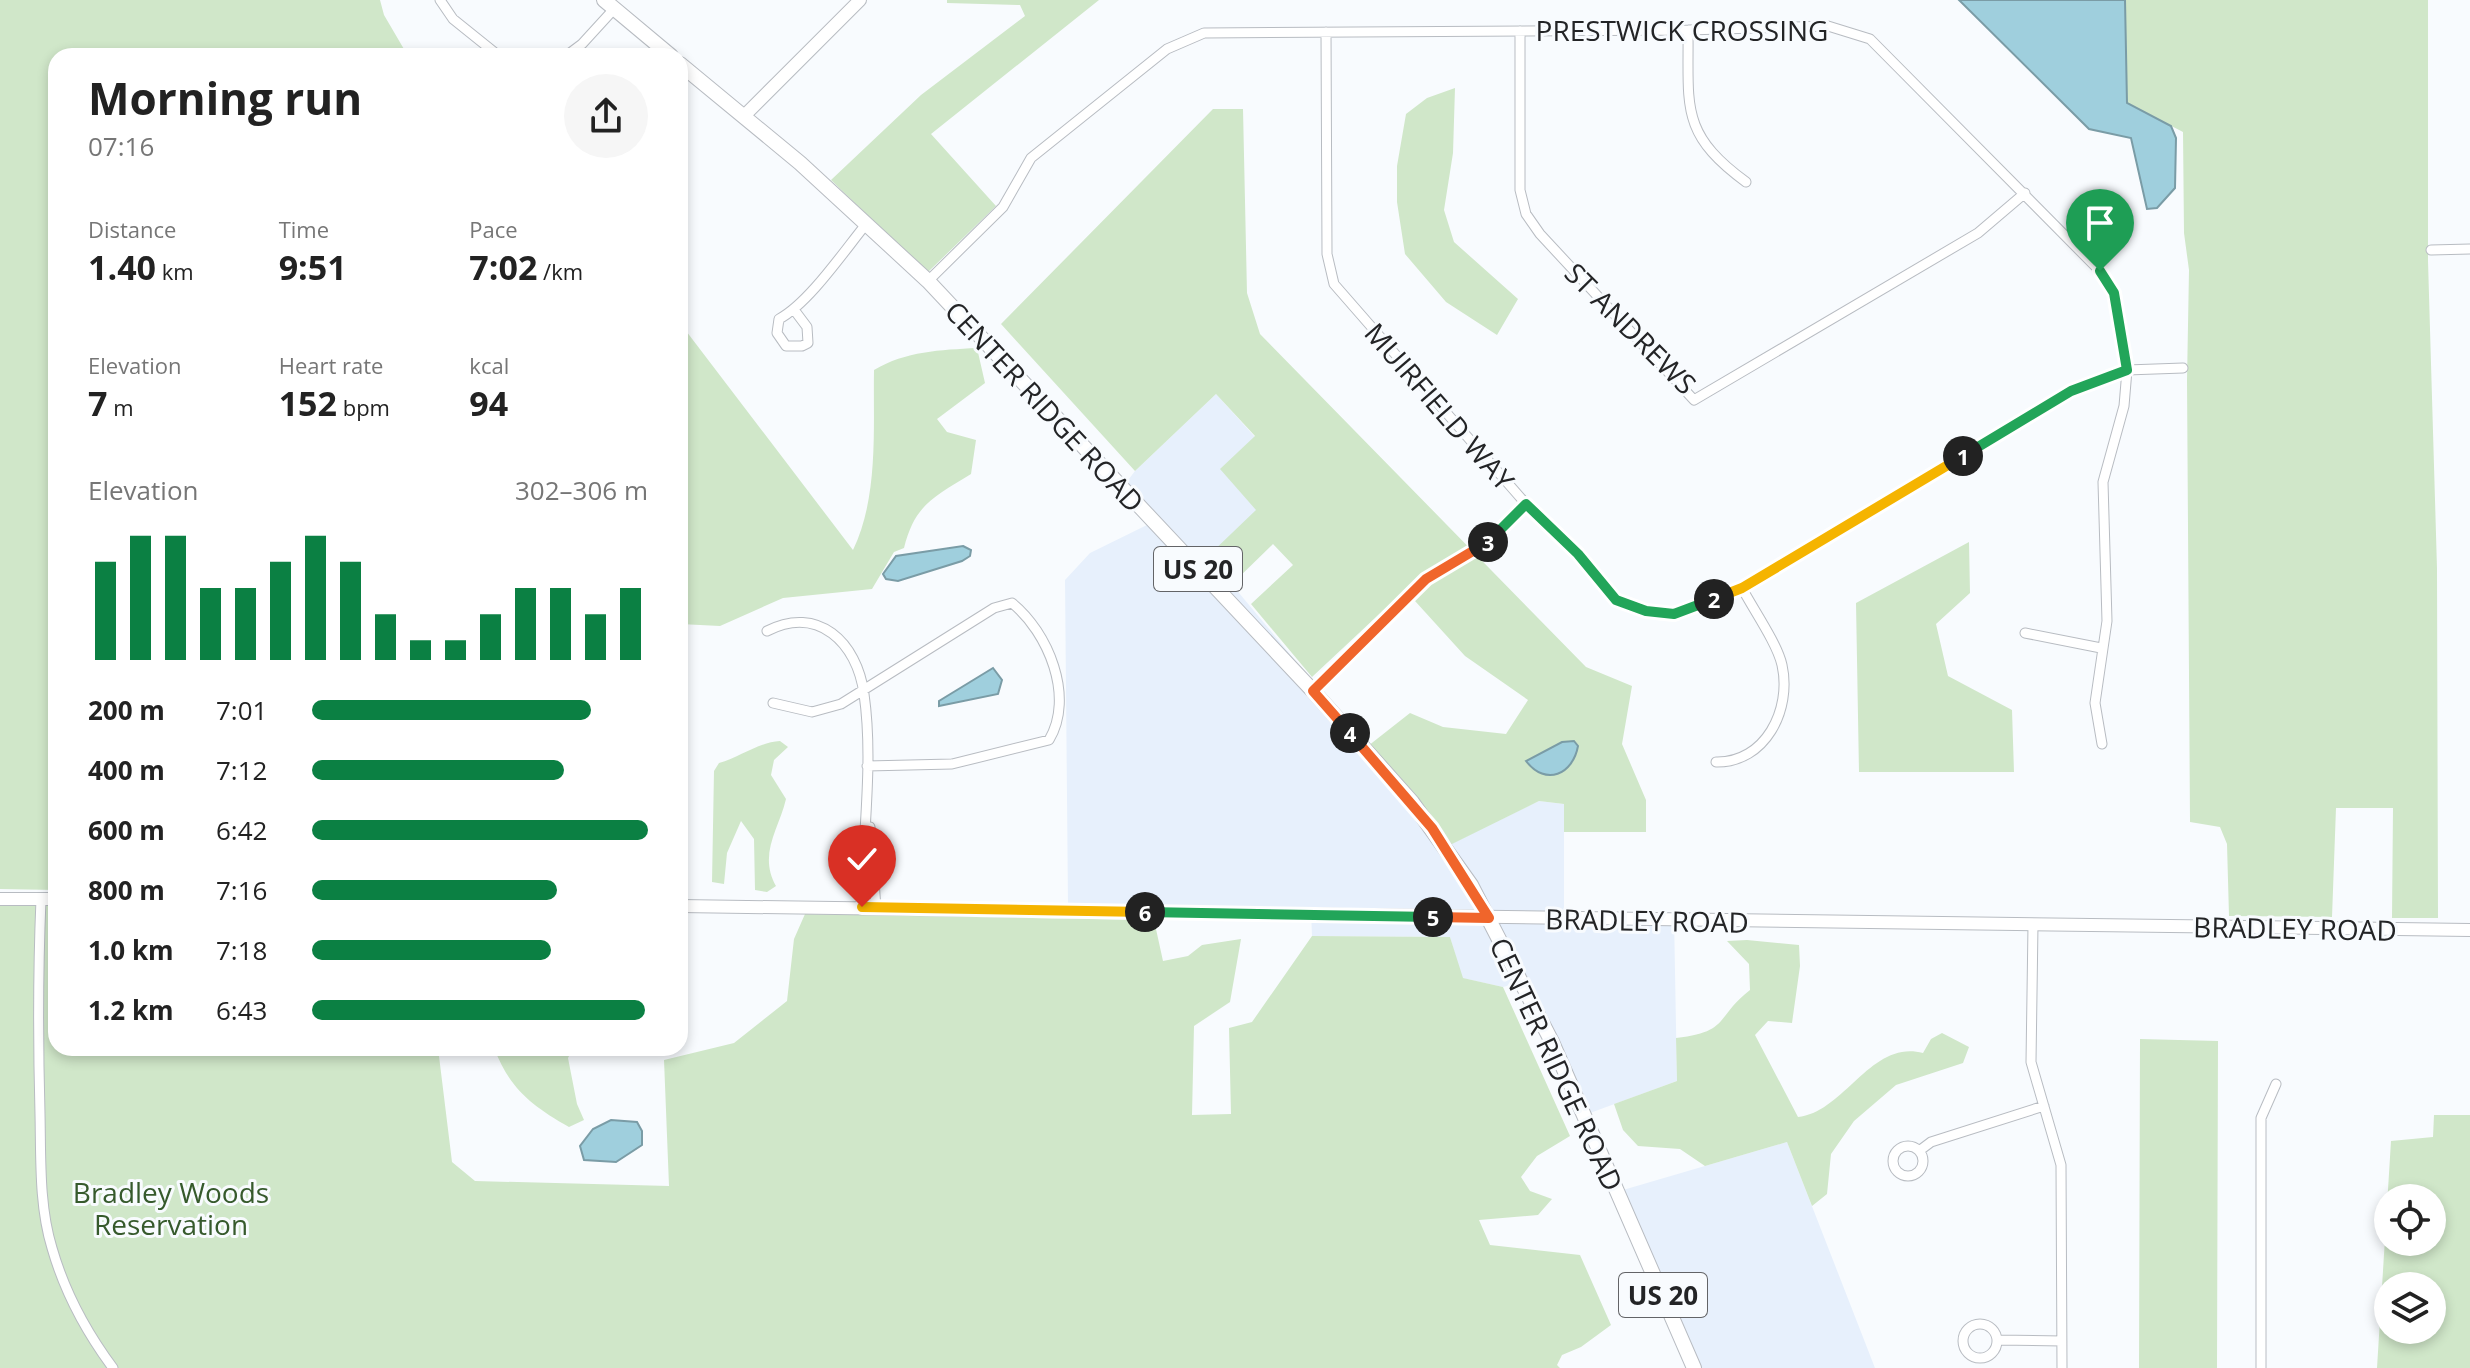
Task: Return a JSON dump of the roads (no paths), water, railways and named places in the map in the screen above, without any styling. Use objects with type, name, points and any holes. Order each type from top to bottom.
[{"type":"main road","points":[[609,4],[661,48]]},
{"type":"main road","name":"CENTER RIDGE ROAD","points":[[688,70],[867,223],[928,281],[1313,691],[1412,802],[1471,885],[1556,1050],[1694,1368]]},
{"type":"street","points":[[440,0],[453,19],[489,48]]},
{"type":"street","points":[[744,116],[860,0]]},
{"type":"street","points":[[573,48],[609,4]]},
{"type":"street","name":"PRESTWICK CROSSING","points":[[928,281],[1003,207],[1031,158],[1167,49],[1204,33],[1688,30],[1828,26],[1870,39],[2100,271],[2114,293],[2127,370],[2124,406],[2103,482],[2107,621],[2095,703],[2102,744]]},
{"type":"street","points":[[1688,30],[1689,109],[1698,137],[1718,162],[1746,182]]},
{"type":"street","name":"ST ANDREWS","points":[[1520,31],[1520,190],[1526,214],[1540,234],[1694,400],[1978,233],[2025,193]]},
{"type":"street","name":"MUIRFIELD WAY","points":[[1326,32],[1327,254],[1334,284],[1526,504],[1578,554],[1616,600],[1646,611],[1674,614],[1742,588],[2071,391],[2127,370],[2183,368]]},
{"type":"street","points":[[795,311],[867,223]]},
{"type":"street","points":[[2431,250],[2470,249]]},
{"type":"street","points":[[1313,691],[1426,579],[1482,548],[1526,504]]},
{"type":"street","points":[[1716,762],[1735,762],[1765,741],[1783,710],[1782,664],[1742,588]]},
{"type":"street","points":[[773,703],[812,712],[841,704],[1003,604],[1012,603],[1028,616],[1043,636],[1055,669],[1059,721],[1049,740],[952,764],[867,766]]},
{"type":"street","points":[[767,631],[793,622],[813,623],[834,632],[851,656],[864,691],[867,811],[875,867],[869,907]]},
{"type":"street","points":[[2025,633],[2101,648]]},
{"type":"street","points":[[0,899],[48,899]]},
{"type":"street","points":[[41,899],[38,1045],[43,1197],[52,1248],[64,1278],[94,1342],[113,1368]]},
{"type":"street","name":"BRADLEY ROAD","points":[[688,906],[2470,930]]},
{"type":"street","points":[[2033,925],[2031,1062],[2061,1165],[2062,1368]]},
{"type":"street","points":[[2261,1368],[2261,1118],[2276,1084]]},
{"type":"street","points":[[1919,1151],[1931,1142],[2044,1106]]},
{"type":"street","points":[[1998,1340],[2062,1341]]},
{"type":"water","points":[[1959,0],[2125,0],[2127,103],[2171,126],[2176,138],[2175,188],[2157,208],[2147,209],[2131,138],[2089,129]]},
{"type":"water","points":[[963,546],[971,550],[970,556],[962,561],[898,581],[886,579],[883,574],[896,556]]},
{"type":"water","points":[[993,668],[1002,680],[998,694],[939,706],[939,701]]},
{"type":"water","points":[[1574,741],[1578,746],[1575,756],[1571,764],[1558,774],[1542,774],[1526,761],[1562,742]]},
{"type":"water","points":[[611,1120],[637,1122],[642,1131],[642,1145],[616,1162],[584,1160],[580,1146],[593,1129]]},
{"type":"park label","name":"Bradley Woods Reservation","points":[[171,1208]]}]
